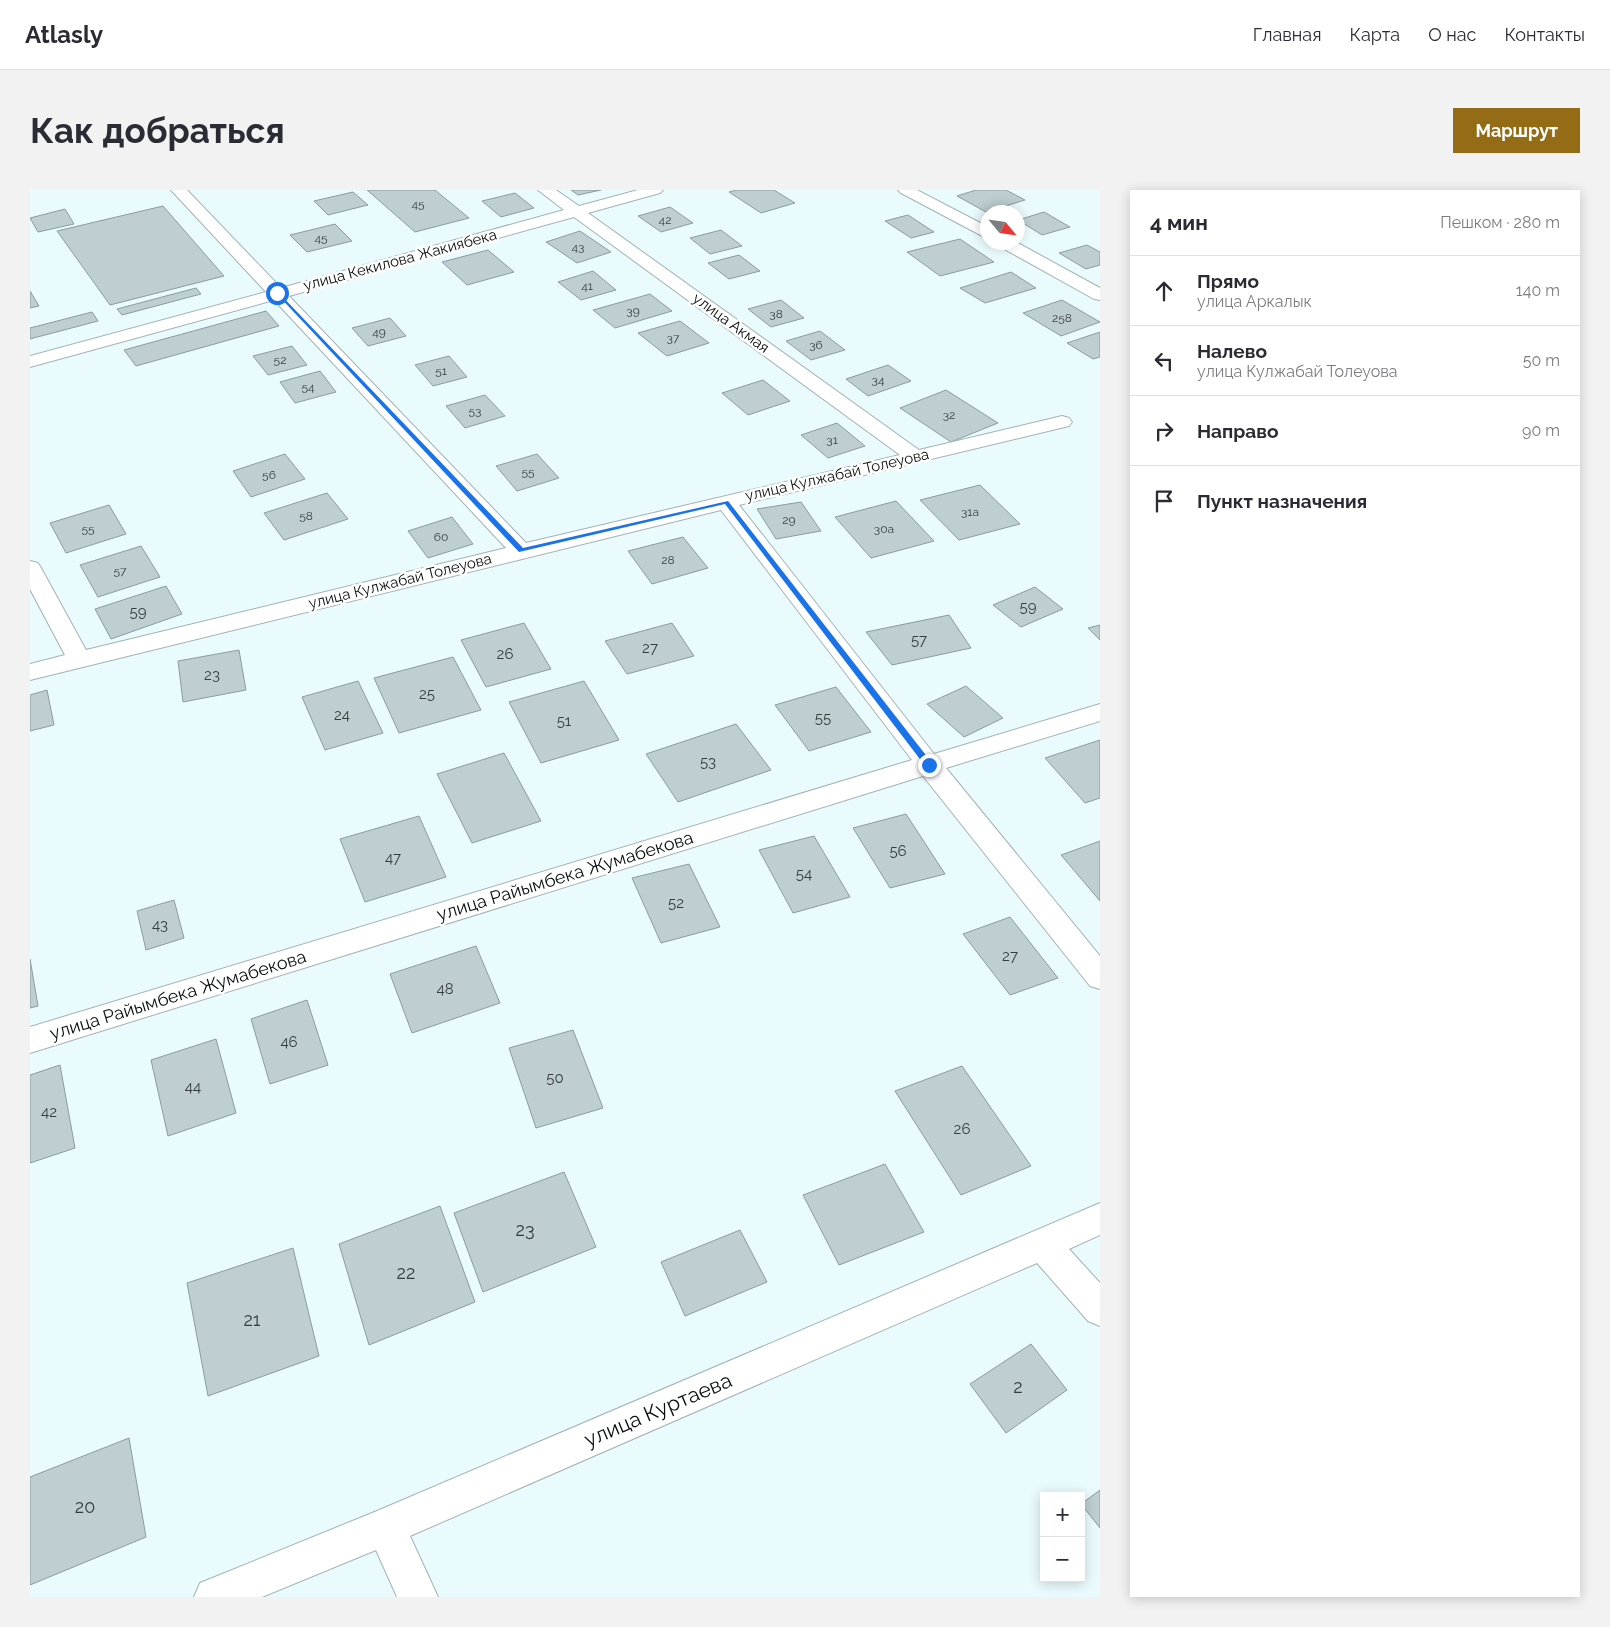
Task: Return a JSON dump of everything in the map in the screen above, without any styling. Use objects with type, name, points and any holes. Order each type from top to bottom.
[{"type":"street","points":[[179,190],[521,551]]},
{"type":"street","name":"улица Акмая","points":[[546,190],[916,457]]},
{"type":"street","name":"улица Кекилова Жакиябека","points":[[30,362],[655,190]]},
{"type":"street","points":[[906,190],[980,230]]},
{"type":"street","points":[[1018,250],[1100,295]]},
{"type":"street","name":"улица Кулжабай Толеуова","points":[[30,672],[521,551],[1062,422]]},
{"type":"street","points":[[726,502],[929,765],[1100,977]]},
{"type":"street","points":[[30,568],[79,660]]},
{"type":"street","name":"улица Райымбека Жумабекова","points":[[30,1040],[1100,712]]},
{"type":"street","name":"улица Куртаева","points":[[214,1597],[385,1527],[1100,1219]]},
{"type":"street","points":[[1043,1244],[1100,1309]]},
{"type":"street","points":[[385,1527],[418,1597]]},
{"type":"building","points":[[367,190],[435,190],[469,218],[415,232]]},
{"type":"building","points":[[571,190],[601,190],[578,195]]},
{"type":"building","points":[[736,190],[774,190],[795,203],[761,213],[729,192]]},
{"type":"building","points":[[976,190],[1006,190],[1025,200],[1009,205],[980,205],[980,209],[957,196]]},
{"type":"building","points":[[353,192],[368,205],[328,215],[314,201]]},
{"type":"building","points":[[515,193],[534,208],[501,217],[482,201]]},
{"type":"building","points":[[163,206],[224,276],[110,305],[57,231]]},
{"type":"building","points":[[670,207],[693,223],[661,232],[638,216]]},
{"type":"building","points":[[65,209],[74,224],[38,232],[30,218]]},
{"type":"building","points":[[1044,212],[1070,227],[1042,235],[1025,224],[1025,218]]},
{"type":"building","points":[[908,215],[934,232],[911,238],[885,221]]},
{"type":"building","points":[[335,224],[352,241],[307,252],[290,235]]},
{"type":"building","points":[[721,230],[742,246],[710,254],[690,238]]},
{"type":"building","points":[[580,231],[611,252],[577,263],[546,242]]},
{"type":"building","points":[[960,239],[994,262],[940,276],[907,252]]},
{"type":"building","points":[[1087,245],[1100,252],[1100,265],[1086,269],[1059,253]]},
{"type":"building","points":[[488,250],[514,272],[467,285],[442,262]]},
{"type":"building","points":[[739,255],[760,271],[729,279],[708,263]]},
{"type":"building","points":[[593,271],[616,290],[581,300],[558,282]]},
{"type":"building","points":[[1011,272],[1036,288],[985,303],[960,288]]},
{"type":"building","points":[[196,288],[201,294],[122,315],[117,309]]},
{"type":"building","points":[[30,291],[39,306],[30,308]]},
{"type":"building","points":[[650,294],[672,311],[615,328],[593,310]]},
{"type":"building","points":[[781,300],[804,318],[771,327],[748,309]]},
{"type":"building","points":[[1062,300],[1100,322],[1061,336],[1023,313]]},
{"type":"building","points":[[266,311],[279,326],[136,366],[124,350]]},
{"type":"building","points":[[92,312],[98,321],[30,339],[30,328]]},
{"type":"building","points":[[390,318],[406,336],[368,346],[352,328]]},
{"type":"building","points":[[680,321],[709,343],[667,356],[638,333]]},
{"type":"building","points":[[820,331],[845,350],[811,360],[786,341]]},
{"type":"building","points":[[1100,332],[1100,357],[1093,359],[1067,343]]},
{"type":"building","points":[[292,346],[307,365],[268,375],[253,356]]},
{"type":"building","points":[[449,356],[467,377],[433,386],[415,365]]},
{"type":"building","points":[[888,365],[911,381],[868,396],[846,379]]},
{"type":"building","points":[[320,371],[336,392],[295,403],[280,382]]},
{"type":"building","points":[[763,380],[790,401],[748,415],[722,393]]},
{"type":"building","points":[[946,390],[998,423],[951,442],[900,408]]},
{"type":"building","points":[[485,395],[505,416],[465,428],[446,406]]},
{"type":"building","points":[[837,423],[865,446],[828,458],[801,435]]},
{"type":"building","points":[[285,454],[305,479],[251,497],[233,471]]},
{"type":"building","points":[[537,454],[559,478],[517,491],[496,466]]},
{"type":"building","points":[[980,485],[1020,524],[959,540],[920,500]]},
{"type":"building","points":[[327,493],[348,519],[284,540],[264,513]]},
{"type":"building","points":[[896,501],[934,541],[871,558],[835,517]]},
{"type":"building","points":[[801,502],[821,531],[776,539],[757,509]]},
{"type":"building","points":[[109,505],[126,534],[66,553],[50,523]]},
{"type":"building","points":[[452,517],[473,544],[428,558],[408,531]]},
{"type":"building","points":[[683,537],[708,568],[652,584],[628,551]]},
{"type":"building","points":[[141,546],[160,577],[98,597],[80,565]]},
{"type":"building","points":[[166,586],[182,614],[111,639],[95,609]]},
{"type":"building","points":[[1035,587],[1063,609],[1021,627],[993,605]]},
{"type":"building","points":[[949,615],[971,648],[892,665],[866,632]]},
{"type":"building","points":[[524,623],[551,669],[486,687],[461,640]]},
{"type":"building","points":[[672,623],[694,656],[627,674],[605,641]]},
{"type":"building","points":[[1100,625],[1100,640],[1088,628]]},
{"type":"building","points":[[239,650],[246,690],[183,702],[178,661]]},
{"type":"building","points":[[453,657],[481,710],[399,733],[374,678]]},
{"type":"building","points":[[358,681],[383,733],[325,750],[302,697]]},
{"type":"building","points":[[584,681],[619,740],[541,763],[509,702]]},
{"type":"building","points":[[966,686],[1003,718],[964,737],[927,704]]},
{"type":"building","points":[[836,687],[871,732],[809,751],[775,705]]},
{"type":"building","points":[[47,690],[54,725],[30,731],[30,695]]},
{"type":"building","points":[[736,724],[771,770],[678,802],[646,754]]},
{"type":"building","points":[[1100,740],[1100,798],[1085,803],[1045,758]]},
{"type":"building","points":[[504,753],[541,821],[472,843],[437,774]]},
{"type":"building","points":[[906,814],[945,874],[890,888],[853,828]]},
{"type":"building","points":[[419,816],[446,877],[365,902],[340,839]]},
{"type":"building","points":[[814,836],[850,897],[793,913],[759,850]]},
{"type":"building","points":[[1100,841],[1100,901],[1061,855]]},
{"type":"building","points":[[689,864],[720,927],[661,943],[632,878]]},
{"type":"building","points":[[174,900],[184,938],[146,950],[137,911]]},
{"type":"building","points":[[1010,917],[1058,978],[1010,995],[963,934]]},
{"type":"building","points":[[476,946],[500,1003],[412,1033],[390,974]]},
{"type":"building","points":[[30,959],[38,1006],[30,1008]]},
{"type":"building","points":[[307,1000],[328,1065],[270,1084],[251,1019]]},
{"type":"building","points":[[573,1030],[603,1108],[536,1128],[509,1048]]},
{"type":"building","points":[[216,1039],[236,1113],[168,1136],[151,1060]]},
{"type":"building","points":[[60,1065],[75,1148],[30,1163],[30,1075]]},
{"type":"building","points":[[962,1066],[1031,1166],[961,1195],[895,1091]]},
{"type":"building","points":[[885,1164],[924,1232],[839,1265],[803,1195]]},
{"type":"building","points":[[564,1172],[596,1247],[483,1292],[454,1213]]},
{"type":"building","points":[[440,1206],[475,1302],[369,1345],[339,1244]]},
{"type":"building","points":[[740,1230],[767,1282],[685,1316],[661,1262]]},
{"type":"building","points":[[293,1248],[319,1356],[208,1396],[187,1283]]},
{"type":"building","points":[[1031,1344],[1067,1390],[1006,1433],[970,1384]]},
{"type":"building","points":[[129,1438],[146,1537],[30,1585],[30,1477]]},
{"type":"building","points":[[1100,1490],[1100,1528],[1085,1509],[1085,1501]]},
{"type":"route","points":[[277,293],[521,551],[726,502],[929,765]]}]
